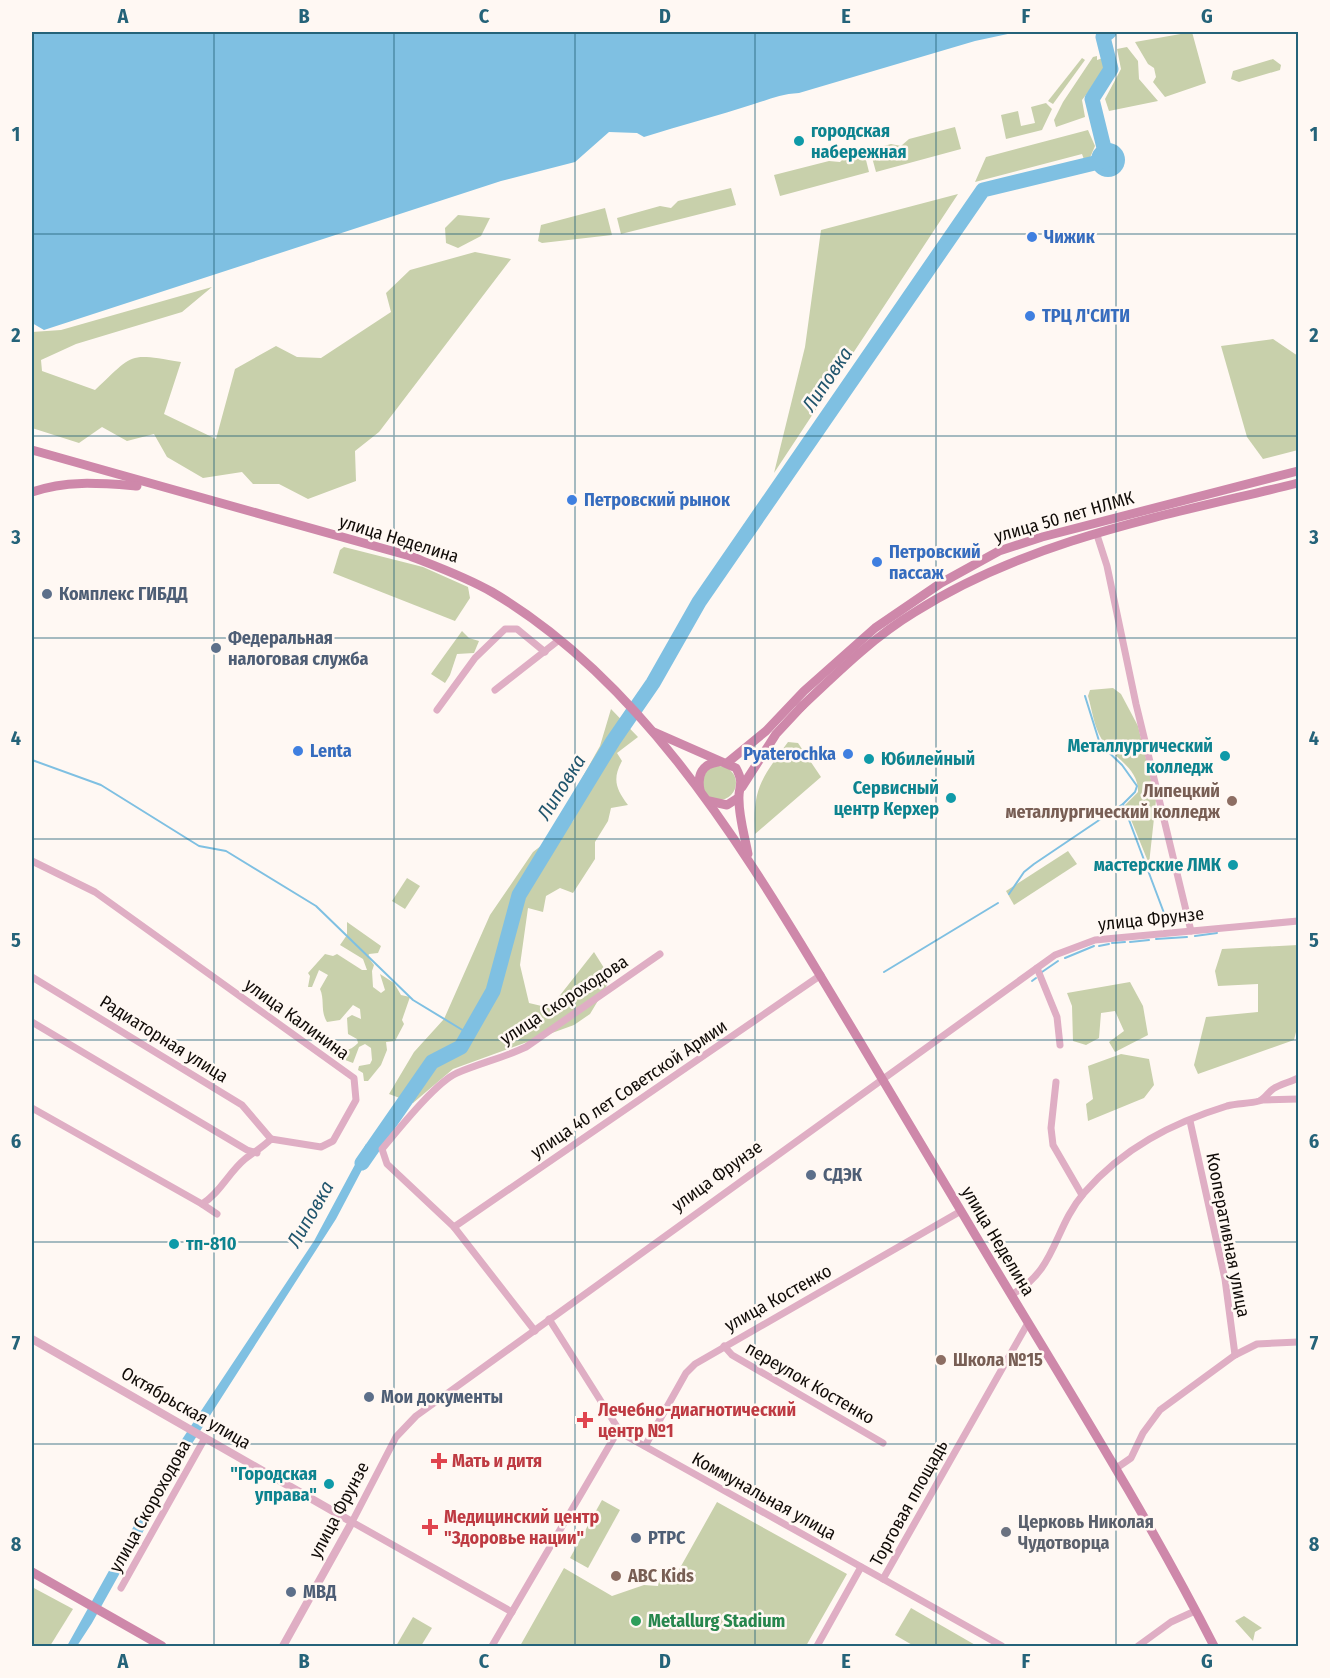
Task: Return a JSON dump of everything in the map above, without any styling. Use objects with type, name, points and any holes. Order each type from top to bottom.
[{"type":"main road","points":[[32,450],[157,487]]},
{"type":"main road","name":"улица 50 лет НЛМК","points":[[722,762],[766,731],[804,691],[875,628],[940,583],[999,551],[1042,537],[1299,471]]},
{"type":"main road","points":[[32,492],[57,484],[79,482],[157,487]]},
{"type":"main road","name":"улица 50 лет НЛМК","points":[[742,787],[765,749],[786,722],[854,657],[913,613],[945,594],[1021,558],[1097,535],[1299,483]]},
{"type":"main road","name":"улица Неделина","points":[[157,487],[410,556],[449,571],[496,594],[559,640],[652,730]]},
{"type":"main road","points":[[652,730],[736,768],[742,787],[738,798],[748,855]]},
{"type":"main road","points":[[652,730],[748,855]]},
{"type":"main road","points":[[700,790],[700,773],[705,766],[722,762]]},
{"type":"main road","points":[[706,800],[721,805],[738,798]]},
{"type":"main road","name":"улица Неделина","points":[[748,855],[1114,1468],[1214,1647]]},
{"type":"main road","points":[[32,1572],[162,1647]]},
{"type":"street","points":[[1097,535],[1107,566],[1136,705],[1191,931]]},
{"type":"street","points":[[437,710],[475,658],[506,629],[517,629],[546,652]]},
{"type":"street","points":[[495,690],[559,640]]},
{"type":"street","name":"улица Калинина","points":[[32,861],[95,892],[354,1078],[356,1100],[333,1141],[321,1147],[271,1139]]},
{"type":"street","name":"улица Фрунзе","points":[[284,1647],[396,1437],[416,1416],[1055,955],[1095,940],[1299,921]]},
{"type":"street","name":"улица Скороходова","points":[[454,1227],[387,1164],[382,1149],[418,1106],[454,1073],[502,1059],[526,1047],[660,954]]},
{"type":"street","points":[[1037,968],[1057,1017],[1060,1045]]},
{"type":"street","name":"улица 40 лет Советской Армии","points":[[454,1227],[820,975]]},
{"type":"street","name":"Радиаторная улица","points":[[32,976],[242,1105],[271,1139]]},
{"type":"street","points":[[32,1022],[247,1150],[257,1153]]},
{"type":"street","points":[[1262,1100],[1273,1089],[1299,1078]]},
{"type":"street","points":[[1056,1082],[1051,1128],[1053,1145],[1082,1195]]},
{"type":"street","points":[[1011,1295],[1029,1286],[1043,1270],[1069,1213],[1082,1195],[1131,1149],[1157,1132],[1229,1106],[1262,1100],[1299,1099]]},
{"type":"street","points":[[32,1108],[217,1214]]},
{"type":"street","name":"Кооперативная улица","points":[[1190,1121],[1225,1279],[1235,1355]]},
{"type":"street","points":[[202,1204],[210,1199],[246,1159],[257,1153],[271,1139]]},
{"type":"street","name":"улица Костенко","points":[[645,1446],[686,1373],[724,1346],[961,1211]]},
{"type":"street","points":[[454,1227],[535,1331]]},
{"type":"street","name":"Коммунальная улица","points":[[549,1319],[621,1433],[883,1579]]},
{"type":"street","name":"Торговая площадь","points":[[1002,1647],[883,1579],[1028,1323]]},
{"type":"street","name":"Октябрьская улица","points":[[32,1339],[512,1612]]},
{"type":"street","points":[[1114,1468],[1131,1458],[1143,1432],[1160,1410],[1235,1355],[1257,1344],[1299,1342]]},
{"type":"street","name":"переулок Костенко","points":[[724,1346],[732,1355],[883,1443]]},
{"type":"street","points":[[492,1647],[615,1436],[621,1433]]},
{"type":"street","name":"улица Скороходова","points":[[121,1588],[203,1437]]},
{"type":"street","points":[[817,1647],[861,1568]]},
{"type":"street","points":[[1138,1647],[1171,1622],[1195,1611]]},
{"type":"green space","points":[[1192,32],[1206,83],[1165,97],[1153,82],[1156,77],[1154,68],[1148,64],[1135,42]]},
{"type":"green space","points":[[1127,47],[1138,61],[1139,79],[1158,101],[1109,111],[1105,99],[1121,69],[1117,49]]},
{"type":"green space","points":[[1097,56],[1097,60],[1103,58],[1105,70],[1082,100],[1085,117],[1056,127],[1054,120],[1063,102],[1093,57]]},
{"type":"green space","points":[[1082,58],[1085,60],[1053,104],[1048,101]]},
{"type":"green space","points":[[1273,59],[1281,65],[1280,70],[1239,82],[1231,79],[1233,71]]},
{"type":"green space","points":[[1046,103],[1052,109],[1042,130],[1006,139],[1001,115],[1018,111],[1021,126],[1035,123],[1031,107]]},
{"type":"green space","points":[[955,127],[961,149],[876,172],[870,150],[891,144],[901,146],[909,139]]},
{"type":"green space","points":[[1088,130],[1095,146],[1089,160],[1085,162],[1082,154],[975,182],[986,157]]},
{"type":"green space","points":[[864,152],[869,172],[780,196],[774,175],[829,161],[840,162],[845,157]]},
{"type":"green space","points":[[731,188],[736,205],[621,234],[617,218],[660,206],[671,208],[678,201]]},
{"type":"green space","points":[[958,194],[774,473],[805,347],[821,230]]},
{"type":"green space","points":[[605,208],[612,235],[542,243],[538,241],[541,225]]},
{"type":"green space","points":[[458,215],[490,218],[481,236],[458,248],[446,243],[445,228]]},
{"type":"green space","points":[[475,252],[511,259],[379,432],[355,451],[356,481],[308,499],[279,484],[253,484],[242,472],[203,478],[167,457],[154,434],[127,441],[102,427],[79,443],[32,428],[32,332],[61,330],[212,287],[182,312],[76,344],[41,360],[42,371],[95,390],[132,359],[150,357],[181,362],[164,414],[216,439],[235,369],[276,346],[297,357],[321,358],[391,312],[386,293],[410,270]]},
{"type":"green space","points":[[1273,339],[1298,356],[1298,450],[1263,459],[1247,437],[1221,346]]},
{"type":"green space","points":[[344,547],[423,567],[468,587],[470,598],[455,621],[333,573],[340,550]]},
{"type":"green space","points":[[462,631],[469,638],[479,641],[474,653],[457,654],[445,683],[431,674]]},
{"type":"green space","points":[[1113,688],[1121,694],[1138,726],[1156,800],[1149,864],[1125,805],[1138,792],[1137,783],[1129,769],[1101,738],[1088,696],[1090,690]]},
{"type":"green space","points":[[611,709],[638,737],[617,753],[622,761],[617,773],[617,784],[628,805],[611,808],[608,821],[595,842],[595,859],[573,893],[560,888],[546,896],[543,912],[528,908],[520,965],[529,1003],[550,1008],[594,952],[611,979],[590,1014],[574,1025],[453,1069],[413,1103],[389,1094],[414,1052],[444,1019],[490,915],[533,852],[573,821],[588,790],[581,780],[600,746]]},
{"type":"green space","points":[[788,742],[798,743],[821,777],[755,834],[757,794],[765,775]]},
{"type":"green space","points":[[719,766],[731,771],[736,783],[731,795],[719,800],[707,795],[702,783],[707,771]]},
{"type":"green space","points":[[1068,851],[1077,864],[1014,905],[1006,891]]},
{"type":"green space","points":[[407,878],[420,886],[405,909],[392,901]]},
{"type":"green space","points":[[347,922],[381,946],[378,953],[369,954],[368,957],[374,965],[373,987],[381,993],[385,990],[380,974],[394,983],[401,995],[410,997],[402,1020],[404,1024],[395,1041],[386,1042],[387,1050],[381,1065],[368,1081],[364,1081],[363,1073],[358,1070],[359,1066],[370,1064],[371,1048],[365,1044],[359,1047],[353,1063],[332,1055],[327,1047],[304,1031],[307,1027],[321,1033],[321,1040],[326,1038],[334,1042],[334,1046],[344,1050],[358,1043],[357,1039],[348,1034],[347,1018],[352,1015],[361,1019],[360,1009],[353,1005],[340,1020],[327,1022],[320,989],[328,975],[319,970],[312,987],[308,987],[310,976],[308,973],[325,954],[333,956],[337,954],[362,970],[367,970],[363,959],[340,945],[347,935]]},
{"type":"green space","points":[[1298,945],[1296,1006],[1298,1007],[1298,1024],[1294,1040],[1198,1074],[1194,1065],[1206,1017],[1258,1012],[1258,984],[1218,986],[1215,971],[1222,949]]},
{"type":"green space","points":[[1130,982],[1143,1006],[1148,1035],[1115,1052],[1109,1042],[1124,1031],[1115,1011],[1101,1013],[1099,1038],[1086,1045],[1073,1041],[1072,1006],[1067,993]]},
{"type":"green space","points":[[1121,1054],[1149,1059],[1154,1085],[1144,1098],[1088,1121],[1086,1104],[1093,1099],[1088,1066]]},
{"type":"green space","points":[[602,1500],[620,1510],[588,1568],[570,1558]]},
{"type":"green space","points":[[717,1502],[847,1574],[806,1646],[520,1646],[564,1568],[612,1596],[644,1585],[658,1586],[659,1581],[671,1584]]},
{"type":"green space","points":[[32,1587],[73,1609],[50,1646],[32,1646]]},
{"type":"green space","points":[[911,1608],[977,1646],[914,1646],[895,1635]]},
{"type":"green space","points":[[1244,1616],[1262,1628],[1255,1632],[1253,1641],[1235,1621]]},
{"type":"green space","points":[[413,1617],[432,1628],[421,1646],[396,1646]]},
{"type":"water","points":[[32,32],[1017,32],[975,41],[799,93],[776,97],[644,137],[637,133],[609,132],[575,162],[501,181],[44,330],[32,323]]},
{"type":"water","points":[[1108,143],[1120,148],[1125,160],[1120,172],[1108,177],[1096,172],[1091,160],[1096,148]]},
{"type":"water","points":[[366,1144],[374,1147],[336,1219],[193,1442],[92,1623],[77,1646],[67,1646],[183,1438],[314,1241]]},
{"type":"waterway","name":"Липовка","points":[[362,1163],[432,1062],[461,1047],[493,991],[519,895],[613,741],[653,683],[699,602],[983,190],[1107,160],[1092,99],[1111,69],[1103,37],[1109,32]]},
{"type":"waterway","points":[[1009,894],[1024,872],[1123,804],[1135,792],[1137,786],[1122,765],[1100,744],[1085,696]]},
{"type":"waterway","points":[[32,760],[101,785],[199,846],[226,851],[316,906],[413,1000],[469,1034]]},
{"type":"waterway","points":[[1123,804],[1167,921]]},
{"type":"waterway","points":[[884,972],[998,903]]},
{"type":"waterway","points":[[1195,936],[1217,933]]},
{"type":"waterway","points":[[1156,939],[1187,937]]},
{"type":"waterway","points":[[1130,942],[1149,940]]},
{"type":"waterway","points":[[1112,943],[1125,942]]},
{"type":"waterway","points":[[1099,946],[1109,944]]},
{"type":"waterway","points":[[1065,958],[1094,946]]},
{"type":"waterway","points":[[1042,972],[1058,961]]},
{"type":"waterway","points":[[1032,981],[1036,978]]},
{"type":"place","name":"городская набережная","points":[[799,141]]},
{"type":"place","name":"Чижик","points":[[1032,237]]},
{"type":"place","name":"ТРЦ Л'СИТИ","points":[[1030,316]]},
{"type":"place","name":"Петровский рынок","points":[[572,500]]},
{"type":"place","name":"Петровский пассаж","points":[[877,562]]},
{"type":"place","name":"Комплекс ГИБДД","points":[[47,594]]},
{"type":"place","name":"Федеральная налоговая служба","points":[[216,648]]},
{"type":"place","name":"Lenta","points":[[298,751]]},
{"type":"place","name":"Pyaterochka","points":[[848,754]]},
{"type":"place","name":"Металлургический колледж","points":[[1225,756]]},
{"type":"place","name":"Юбилейный","points":[[869,759]]},
{"type":"place","name":"Сервисный центр Керхер","points":[[951,798]]},
{"type":"place","name":"Липецкий металлургический колледж","points":[[1232,801]]},
{"type":"place","name":"мастерские ЛМК","points":[[1233,865]]},
{"type":"place","name":"СДЭК","points":[[811,1175]]},
{"type":"place","name":"тп-810","points":[[174,1244]]},
{"type":"place","name":"Школа №15","points":[[941,1360]]},
{"type":"place","name":"Мои документы","points":[[369,1397]]},
{"type":"place","name":"Лечебно-диагнотический центр №1","points":[[585,1420]]},
{"type":"place","name":"Мать и дитя","points":[[439,1461]]},
{"type":"place","name":"\"Городская управа\"","points":[[329,1484]]},
{"type":"place","name":"Медицинский центр \"Здоровье нации\"","points":[[430,1527]]},
{"type":"place","name":"Церковь Николая Чудотворца","points":[[1006,1532]]},
{"type":"place","name":"РТРС","points":[[636,1538]]},
{"type":"place","name":"ABC Kids","points":[[616,1576]]},
{"type":"place","name":"МВД","points":[[291,1592]]},
{"type":"place","name":"Metallurg Stadium","points":[[636,1621]]}]
